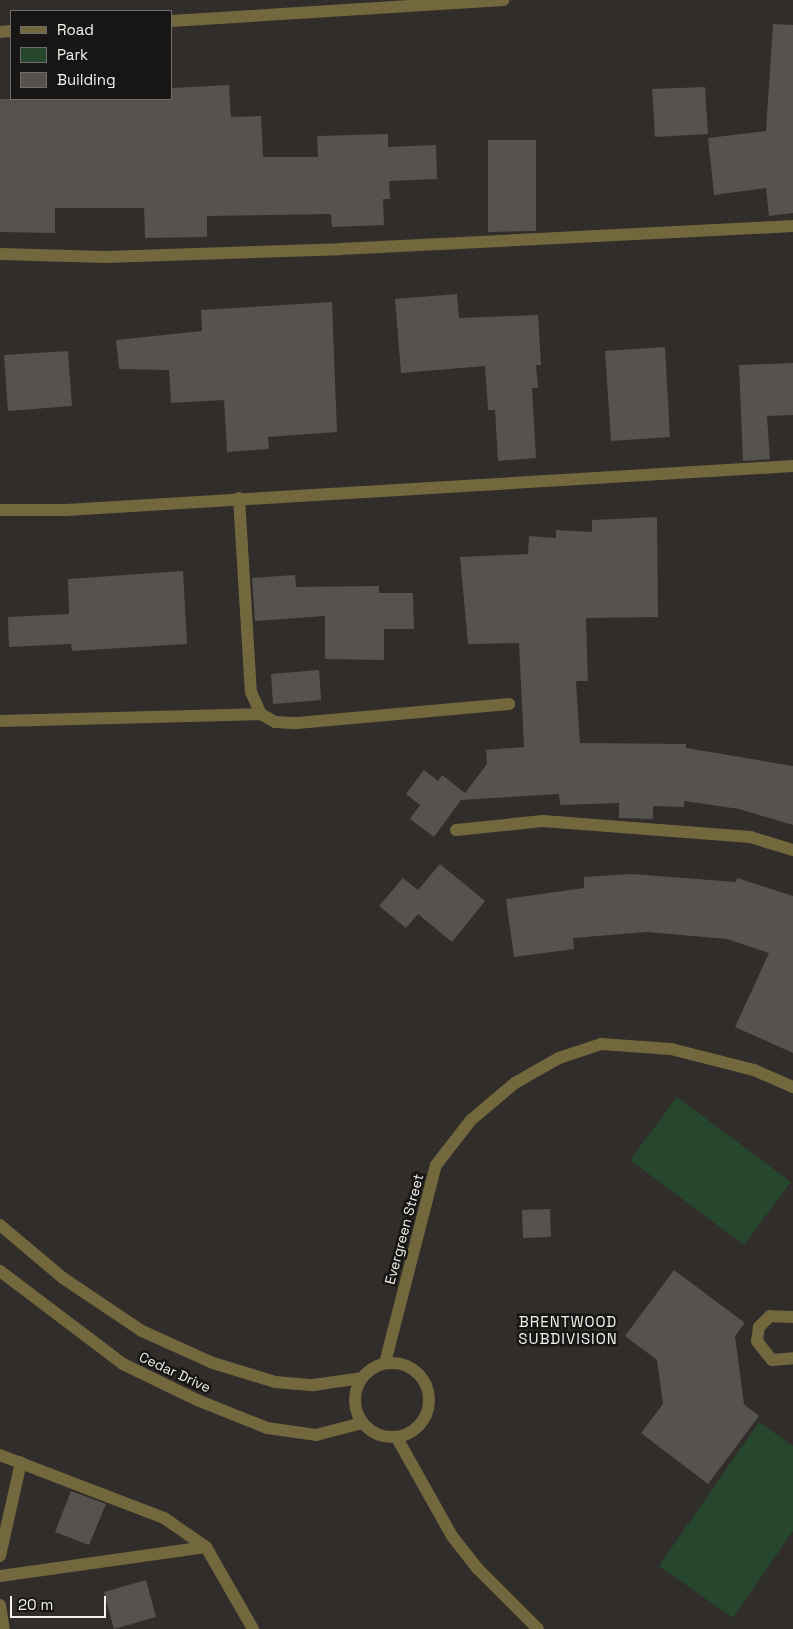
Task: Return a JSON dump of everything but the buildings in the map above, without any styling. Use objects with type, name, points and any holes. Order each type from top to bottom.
[{"type":"street","points":[[172,21],[503,0]]},
{"type":"street","points":[[0,254],[105,257],[321,250],[793,226]]},
{"type":"street","points":[[0,510],[793,466]]},
{"type":"street","points":[[239,498],[251,692],[261,714]]},
{"type":"street","points":[[0,721],[261,714],[276,722],[297,722],[509,704]]},
{"type":"street","points":[[456,830],[553,821],[750,837],[793,850]]},
{"type":"street","name":"Evergreen Street","points":[[385,1363],[392,1347],[436,1165],[471,1120],[515,1083],[559,1058],[601,1044],[672,1049],[754,1070],[793,1087]]},
{"type":"street","name":"Cedar Drive","points":[[0,1226],[63,1278],[142,1331],[213,1363],[275,1382],[313,1385],[362,1378]]},
{"type":"street","name":"Cedar Drive","points":[[0,1271],[122,1364],[197,1400],[268,1428],[316,1435],[362,1423]]},
{"type":"street","points":[[793,1317],[770,1316],[759,1327],[757,1341],[772,1360],[793,1358]]},
{"type":"street","points":[[396,1362],[418,1372],[430,1394],[422,1422],[397,1438],[378,1435],[362,1423],[354,1400],[362,1378],[385,1363],[396,1362]]},
{"type":"street","points":[[397,1438],[452,1536],[483,1574],[538,1629]]},
{"type":"street","points":[[0,1455],[164,1518],[206,1547],[253,1629]]},
{"type":"street","points":[[0,1556],[21,1462]]},
{"type":"street","points":[[0,1576],[206,1547]]},
{"type":"street","points":[[0,1604],[4,1629]]},
{"type":"green space","points":[[677,1097],[791,1182],[744,1245],[630,1160]]},
{"type":"green space","points":[[759,1422],[793,1446],[793,1531],[733,1618],[659,1566]]},
{"type":"district","name":"BRENTWOOD SUBDIVISION","points":[[568,1330]]}]
